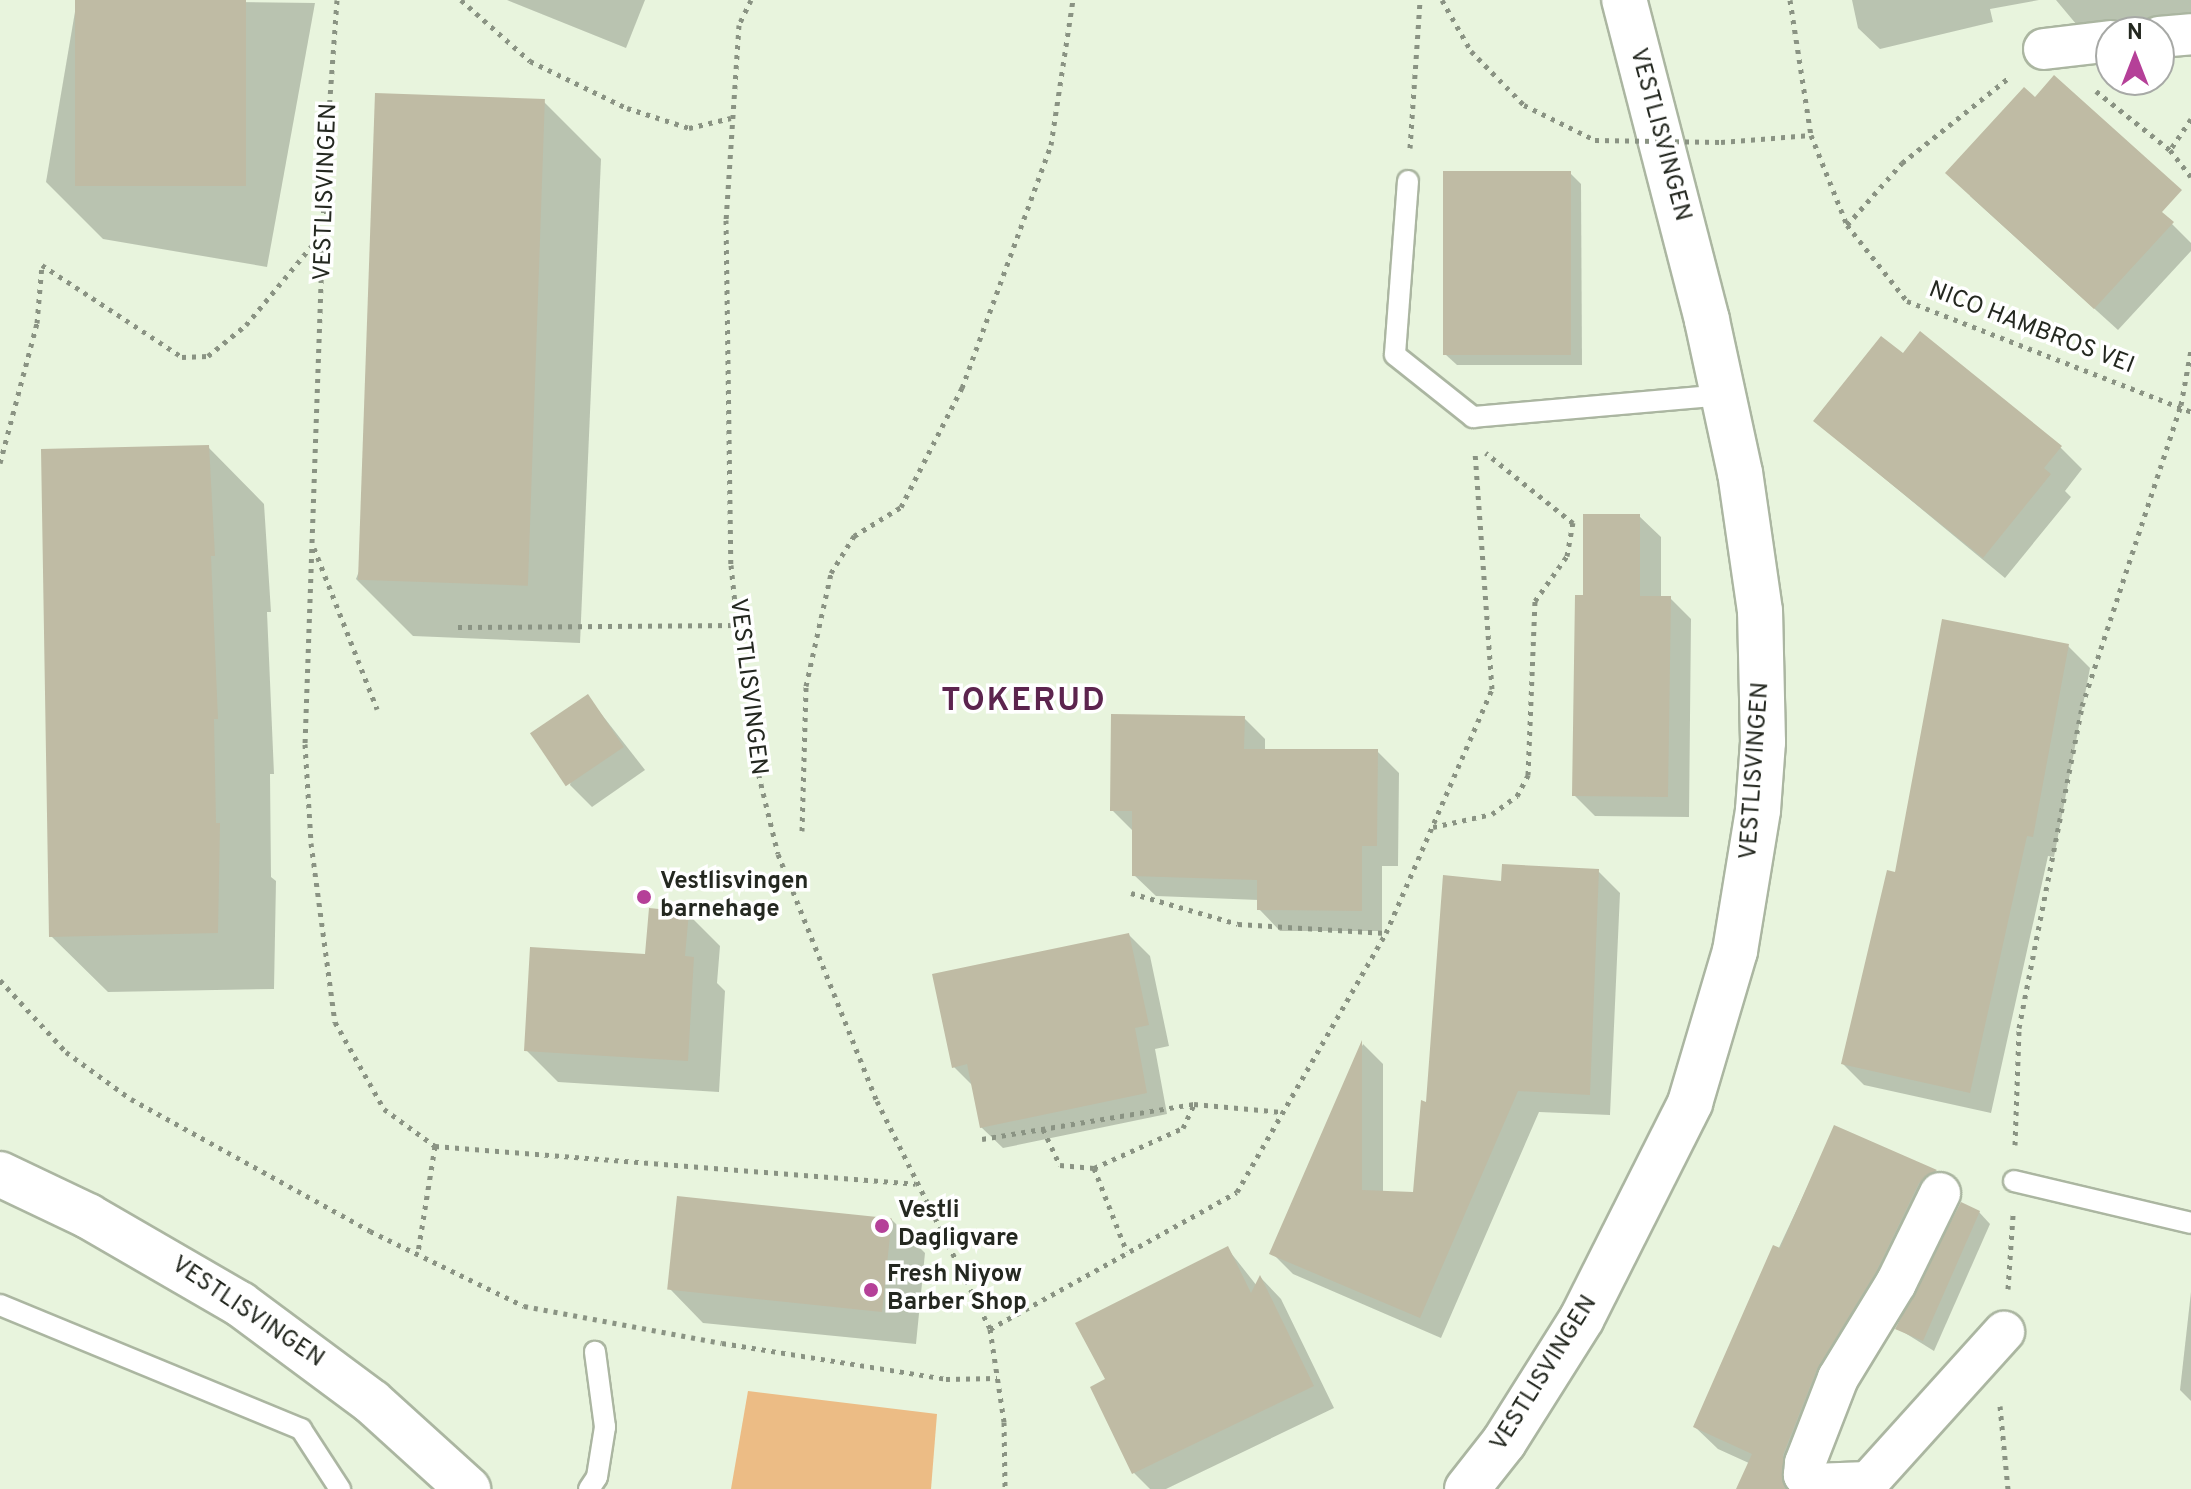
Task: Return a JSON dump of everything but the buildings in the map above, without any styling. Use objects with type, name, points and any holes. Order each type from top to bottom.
[{"type":"street","name":"VESTLISVINGEN","points":[[1467,1489],[1542,1386],[1628,1236],[1690,1103],[1735,951],[1758,810],[1763,681],[1752,544],[1725,395],[1624,0]]},
{"type":"street","points":[[2044,49],[2095,43]]},
{"type":"street","name":"VESTLISVINGEN","points":[[0,1174],[88,1216],[240,1304],[372,1402],[468,1489]]},
{"type":"street","points":[[1940,1193],[1896,1283],[1838,1378],[1805,1463],[1804,1475],[1812,1486],[1865,1485],[2004,1332]]},
{"type":"lane","points":[[1408,181],[1395,355],[1473,417],[1725,395]]},
{"type":"lane","points":[[2014,1181],[2191,1223]]},
{"type":"lane","points":[[0,1305],[301,1429],[340,1489]]},
{"type":"lane","points":[[589,1489],[597,1477],[605,1427],[595,1352]]},
{"type":"path","name":"VESTLISVINGEN","points":[[337,0],[305,744],[316,899],[335,1022],[384,1109],[435,1146]]},
{"type":"path","points":[[461,0],[530,61],[627,108],[689,128],[731,118]]},
{"type":"path","name":"VESTLISVINGEN","points":[[751,0],[739,25],[726,220],[731,565],[740,625],[749,735],[778,854],[877,1101],[990,1329],[1005,1489]]},
{"type":"path","points":[[802,831],[806,686],[831,573],[854,536],[901,507],[962,388],[1051,145],[1073,0]]},
{"type":"path","points":[[1408,181],[1420,0]]},
{"type":"path","points":[[1442,0],[1471,51],[1524,105],[1595,140],[1721,142],[1811,135]]},
{"type":"path","name":"NICO HAMBROS VEI","points":[[1790,0],[1811,135],[1847,225],[1907,301],[2181,405],[2191,412]]},
{"type":"path","points":[[1847,225],[1902,163],[2044,49],[2170,150],[2191,177]]},
{"type":"path","points":[[2170,150],[2191,119]]},
{"type":"path","points":[[0,463],[37,323],[42,265],[182,357],[208,356],[246,325],[325,230]]},
{"type":"path","points":[[2056,842],[2082,706],[2181,405],[2191,350]]},
{"type":"path","points":[[990,1329],[1237,1192],[1386,933],[1492,689],[1475,444],[1573,523],[1567,556],[1535,601],[1528,775],[1517,796],[1492,814],[1432,828]]},
{"type":"path","points":[[312,544],[377,709]]},
{"type":"path","points":[[458,627],[740,625]]},
{"type":"path","points":[[1131,893],[1238,924],[1386,933]]},
{"type":"path","points":[[0,980],[66,1052],[131,1099],[524,1306],[722,1343],[946,1379],[997,1378]]},
{"type":"path","points":[[982,1139],[1194,1104],[1283,1112]]},
{"type":"path","points":[[1043,1129],[1060,1165],[1094,1168],[1183,1128],[1194,1104]]},
{"type":"path","points":[[418,1252],[435,1146],[917,1184]]},
{"type":"path","points":[[1094,1168],[1127,1252]]},
{"type":"shaded area","points":[[748,1391],[937,1414],[931,1489],[731,1489]]},
{"type":"place","name":"Vestlisvingen barnehage","points":[[644,897]]},
{"type":"place","name":"Vestli Dagligvare","points":[[882,1226]]},
{"type":"place","name":"Fresh Niyow Barber Shop","points":[[871,1290]]},
{"type":"district","name":"TOKERUD","points":[[1024,702]]}]
